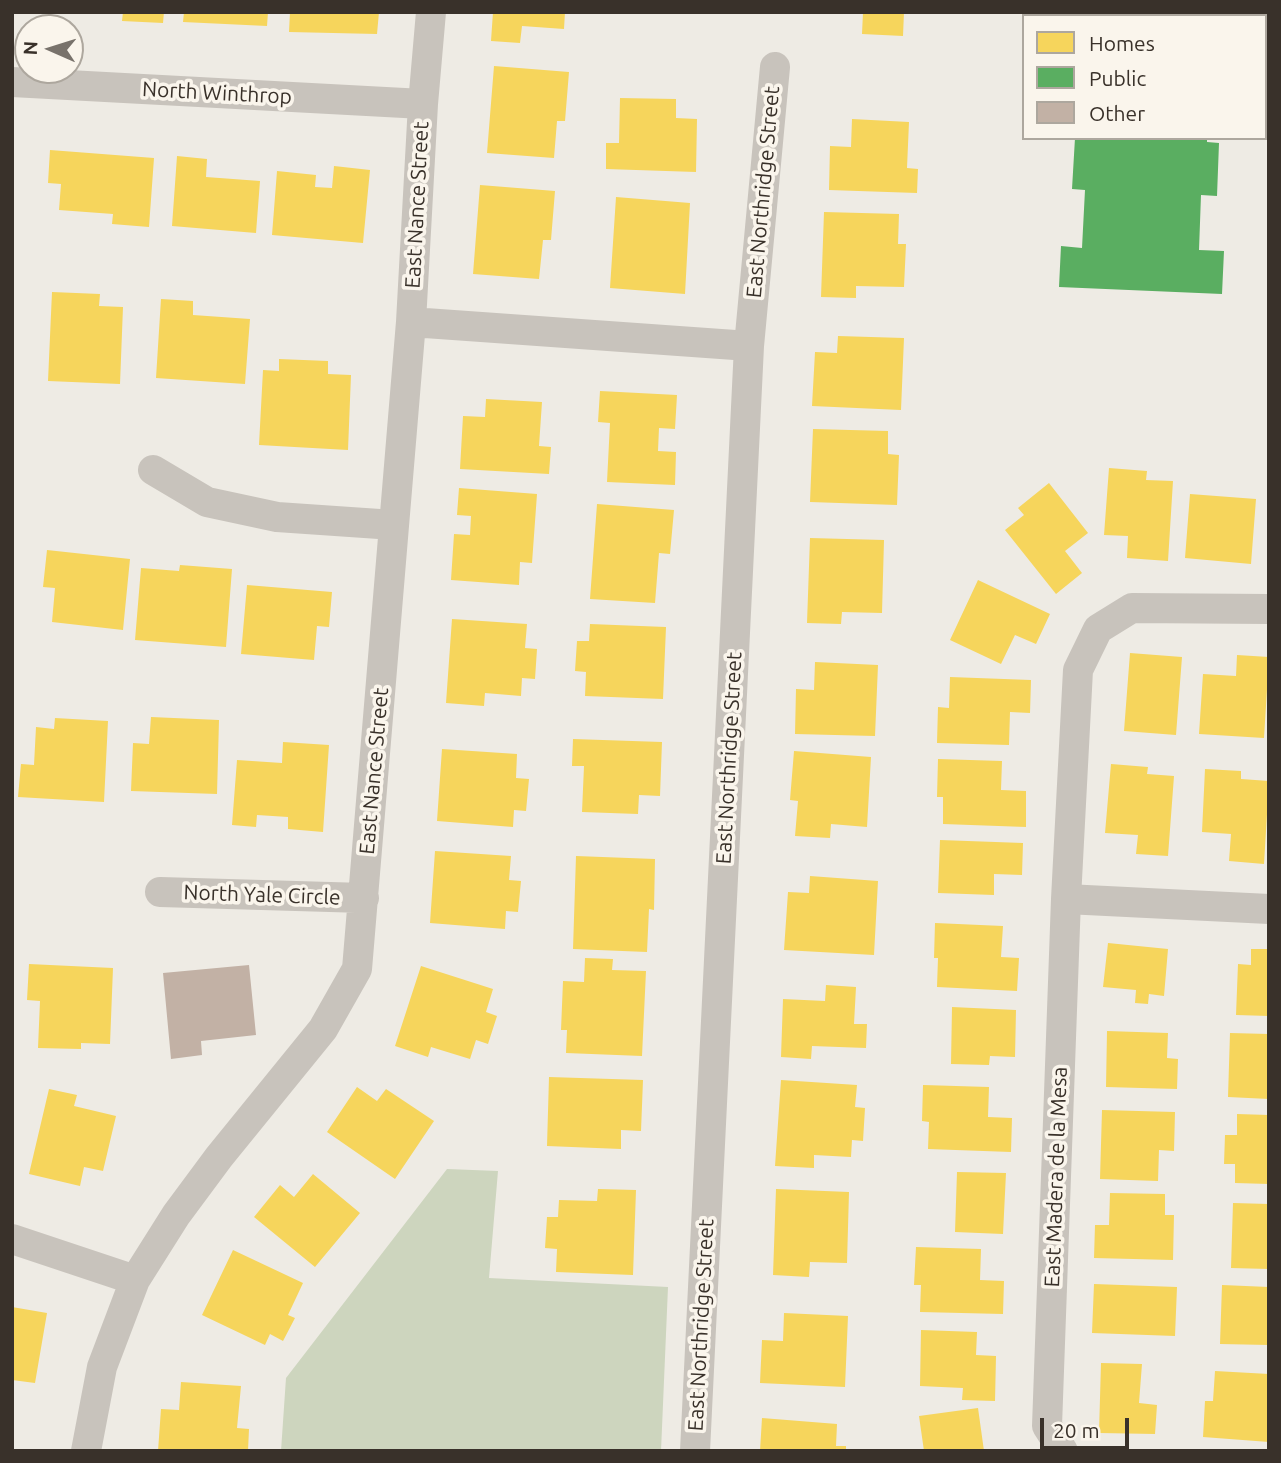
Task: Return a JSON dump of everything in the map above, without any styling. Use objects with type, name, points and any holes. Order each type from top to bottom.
[{"type":"street","name":"East Nance Street","points":[[86,1451],[102,1367],[135,1280],[176,1215],[219,1157],[323,1029],[358,969],[411,322],[431,12]]},
{"type":"street","name":"East Northridge Street","points":[[695,1451],[749,346],[775,67]]},
{"type":"street","name":"North Winthrop","points":[[12,82],[423,104]]},
{"type":"street","points":[[411,322],[749,346]]},
{"type":"street","points":[[153,470],[207,502],[277,517],[394,525]]},
{"type":"street","name":"East Madera de la Mesa","points":[[1063,1451],[1047,1426],[1066,899],[1078,670],[1098,629],[1132,608],[1269,609]]},
{"type":"street","name":"North Yale Circle","points":[[160,892],[364,898]]},
{"type":"street","points":[[1066,899],[1269,909]]},
{"type":"street","points":[[12,1239],[135,1280]]},
{"type":"green space","points":[[447,1169],[498,1171],[489,1278],[668,1287],[661,1451],[281,1451],[286,1378]]},
{"type":"building: Homes","points":[[123,12],[164,12],[163,23],[122,21]]},
{"type":"building: Homes","points":[[184,12],[268,12],[267,26],[183,22]]},
{"type":"building: Homes","points":[[290,12],[379,12],[377,34],[289,32]]},
{"type":"building: Homes","points":[[493,12],[565,12],[564,29],[522,26],[520,43],[491,41]]},
{"type":"building: Homes","points":[[863,12],[904,12],[903,36],[862,34]]},
{"type":"building: Homes","points":[[494,66],[569,72],[565,121],[557,121],[554,158],[487,153]]},
{"type":"building: Homes","points":[[620,98],[676,99],[676,118],[697,119],[696,172],[606,169],[606,143],[619,143]]},
{"type":"building: Homes","points":[[852,119],[909,122],[907,168],[918,169],[917,193],[829,190],[830,146],[851,147]]},
{"type":"building: Homes","points":[[50,150],[154,158],[149,227],[112,224],[113,214],[59,210],[61,184],[48,183]]},
{"type":"building: Homes","points":[[177,156],[207,159],[206,177],[260,181],[256,233],[172,226]]},
{"type":"building: Homes","points":[[334,166],[370,170],[363,243],[272,235],[277,171],[316,175],[315,187],[332,188]]},
{"type":"building: Homes","points":[[480,185],[555,191],[551,240],[543,240],[539,279],[473,274]]},
{"type":"building: Homes","points":[[616,197],[690,203],[685,294],[610,288]]},
{"type":"building: Homes","points":[[824,212],[899,214],[898,244],[906,244],[904,287],[856,286],[856,298],[821,297]]},
{"type":"building: Homes","points":[[52,292],[100,294],[99,306],[123,307],[120,384],[48,381]]},
{"type":"building: Homes","points":[[161,299],[193,301],[193,315],[250,319],[245,384],[156,378]]},
{"type":"building: Homes","points":[[838,336],[904,338],[901,410],[812,406],[815,352],[837,353]]},
{"type":"building: Homes","points":[[279,359],[328,361],[328,374],[351,375],[348,450],[259,445],[263,370],[279,371]]},
{"type":"building: Homes","points":[[600,391],[677,395],[675,429],[659,428],[658,451],[676,452],[675,485],[607,482],[610,423],[598,422]]},
{"type":"building: Homes","points":[[486,399],[542,402],[539,446],[551,447],[549,474],[460,469],[463,416],[485,417]]},
{"type":"building: Homes","points":[[813,429],[888,431],[888,454],[899,455],[897,505],[810,502]]},
{"type":"building: Homes","points":[[1109,468],[1147,471],[1146,480],[1173,481],[1168,561],[1127,558],[1128,536],[1104,535]]},
{"type":"building: Homes","points":[[1049,483],[1088,533],[1065,551],[1082,573],[1056,594],[1005,530],[1024,515],[1018,508]]},
{"type":"building: Homes","points":[[459,488],[537,494],[532,563],[520,562],[519,585],[451,580],[454,534],[470,535],[471,516],[457,515]]},
{"type":"building: Homes","points":[[1190,494],[1256,499],[1251,564],[1185,558]]},
{"type":"building: Homes","points":[[597,504],[674,510],[670,554],[659,553],[655,603],[590,599]]},
{"type":"building: Homes","points":[[810,538],[884,540],[882,613],[842,612],[841,624],[807,623]]},
{"type":"building: Homes","points":[[47,550],[130,559],[123,630],[52,622],[55,588],[43,587]]},
{"type":"building: Homes","points":[[180,565],[232,569],[226,647],[135,640],[141,568],[179,571]]},
{"type":"building: Homes","points":[[978,580],[1050,614],[1036,644],[1015,635],[1001,664],[950,640]]},
{"type":"building: Homes","points":[[247,585],[332,592],[329,627],[317,626],[314,660],[241,654]]},
{"type":"building: Homes","points":[[452,619],[527,624],[525,648],[537,649],[535,679],[522,678],[521,696],[485,693],[484,706],[446,703]]},
{"type":"building: Homes","points":[[590,624],[666,627],[663,699],[585,696],[586,672],[575,671],[577,641],[589,641]]},
{"type":"building: Homes","points":[[1130,653],[1182,657],[1176,735],[1124,731]]},
{"type":"building: Homes","points":[[1237,655],[1269,657],[1264,738],[1199,734],[1203,674],[1236,676]]},
{"type":"building: Homes","points":[[815,662],[878,665],[875,736],[795,734],[796,689],[814,690]]},
{"type":"building: Homes","points":[[950,677],[1031,680],[1030,713],[1010,712],[1009,745],[937,743],[938,707],[949,708]]},
{"type":"building: Homes","points":[[151,717],[219,720],[217,794],[131,791],[133,743],[149,744]]},
{"type":"building: Homes","points":[[55,718],[108,721],[104,802],[18,797],[21,764],[34,765],[36,727],[54,729]]},
{"type":"building: Homes","points":[[573,739],[662,742],[660,796],[639,795],[638,814],[582,812],[584,766],[572,766]]},
{"type":"building: Homes","points":[[283,742],[329,745],[323,832],[288,829],[288,817],[257,815],[256,827],[232,825],[237,760],[282,763]]},
{"type":"building: Homes","points":[[442,749],[517,754],[516,778],[529,779],[526,811],[514,810],[513,827],[437,821]]},
{"type":"building: Homes","points":[[794,751],[871,757],[867,827],[831,824],[830,838],[795,836],[798,801],[790,800]]},
{"type":"building: Homes","points":[[938,759],[1002,761],[1001,790],[1026,791],[1026,827],[943,824],[943,797],[937,797]]},
{"type":"building: Homes","points":[[1111,764],[1148,767],[1147,774],[1174,776],[1168,856],[1136,854],[1138,835],[1105,833]]},
{"type":"building: Homes","points":[[1205,769],[1241,771],[1241,779],[1269,781],[1264,864],[1229,861],[1231,834],[1202,832]]},
{"type":"building: Homes","points":[[940,840],[1023,843],[1022,875],[994,874],[994,895],[938,893]]},
{"type":"building: Homes","points":[[435,851],[511,856],[509,880],[521,881],[518,912],[506,911],[505,929],[430,923]]},
{"type":"building: Homes","points":[[576,856],[655,859],[654,910],[649,909],[647,952],[573,949]]},
{"type":"building: Homes","points":[[810,876],[878,881],[874,955],[784,950],[788,892],[809,893]]},
{"type":"building: Homes","points":[[935,923],[1003,926],[1001,957],[1019,958],[1017,991],[937,987]]},
{"type":"building: Homes","points":[[1108,943],[1168,949],[1164,996],[1149,994],[1148,1004],[1135,1003],[1136,990],[1103,987]]},
{"type":"building: Homes","points":[[1251,949],[1269,949],[1269,1016],[1236,1015],[1238,964],[1251,965]]},
{"type":"building: Homes","points":[[585,958],[613,959],[612,970],[646,971],[642,1056],[566,1053],[567,1030],[561,1030],[563,981],[584,982]]},
{"type":"building: Homes","points":[[29,964],[113,968],[110,1044],[81,1043],[81,1049],[38,1048],[40,1001],[27,1000]]},
{"type":"building: Homes","points":[[421,966],[493,989],[486,1012],[497,1016],[488,1044],[476,1040],[470,1059],[431,1047],[428,1057],[395,1046]]},
{"type":"building: Homes","points":[[826,985],[856,987],[854,1024],[867,1024],[866,1048],[812,1046],[811,1059],[781,1057],[783,999],[825,1001]]},
{"type":"building: Homes","points":[[952,1007],[1016,1010],[1015,1057],[990,1056],[989,1065],[951,1064]]},
{"type":"building: Homes","points":[[1107,1031],[1168,1033],[1167,1058],[1178,1059],[1177,1089],[1106,1087]]},
{"type":"building: Homes","points":[[1230,1033],[1269,1034],[1269,1099],[1228,1097]]},
{"type":"building: Homes","points":[[549,1077],[643,1080],[641,1131],[621,1130],[621,1149],[547,1146]]},
{"type":"building: Homes","points":[[781,1080],[857,1085],[855,1107],[865,1108],[863,1141],[852,1140],[851,1157],[814,1155],[814,1168],[775,1166]]},
{"type":"building: Homes","points":[[923,1085],[989,1087],[988,1117],[1012,1118],[1011,1152],[928,1149],[929,1122],[922,1121]]},
{"type":"building: Homes","points":[[357,1087],[377,1101],[386,1089],[434,1121],[395,1179],[327,1132]]},
{"type":"building: Homes","points":[[49,1089],[77,1095],[74,1106],[116,1116],[103,1171],[84,1167],[80,1186],[29,1174]]},
{"type":"building: Homes","points":[[1102,1110],[1175,1112],[1174,1151],[1159,1150],[1158,1181],[1100,1179]]},
{"type":"building: Homes","points":[[1237,1114],[1269,1115],[1269,1184],[1235,1183],[1235,1164],[1224,1164],[1225,1135],[1237,1135]]},
{"type":"building: Homes","points":[[957,1172],[1006,1173],[1003,1234],[955,1232]]},
{"type":"building: Homes","points":[[313,1174],[360,1213],[315,1267],[254,1217],[280,1185],[294,1197]]},
{"type":"building: Homes","points":[[598,1189],[636,1190],[633,1275],[556,1272],[557,1249],[545,1248],[547,1217],[558,1217],[559,1200],[597,1201]]},
{"type":"building: Homes","points":[[776,1189],[849,1192],[847,1263],[810,1262],[809,1277],[773,1275]]},
{"type":"building: Homes","points":[[1110,1193],[1165,1194],[1165,1215],[1174,1215],[1173,1260],[1094,1258],[1095,1225],[1109,1225]]},
{"type":"building: Homes","points":[[1233,1203],[1269,1204],[1269,1269],[1231,1268]]},
{"type":"building: Homes","points":[[916,1247],[981,1249],[980,1280],[1004,1281],[1003,1314],[920,1312],[921,1285],[914,1285]]},
{"type":"building: Homes","points":[[233,1250],[303,1283],[288,1315],[295,1318],[283,1341],[270,1334],[265,1345],[202,1315]]},
{"type":"building: Homes","points":[[1094,1284],[1177,1287],[1175,1336],[1092,1333]]},
{"type":"building: Homes","points":[[1222,1285],[1269,1287],[1269,1345],[1220,1344]]},
{"type":"building: Homes","points":[[12,1307],[47,1313],[35,1383],[12,1380]]},
{"type":"building: Homes","points":[[784,1313],[848,1316],[845,1387],[760,1383],[762,1340],[783,1341]]},
{"type":"building: Homes","points":[[921,1330],[977,1332],[976,1355],[996,1356],[995,1401],[962,1400],[963,1388],[920,1386]]},
{"type":"building: Homes","points":[[1101,1363],[1142,1364],[1139,1403],[1157,1405],[1155,1434],[1099,1433]]},
{"type":"building: Homes","points":[[1215,1371],[1269,1374],[1269,1442],[1203,1437],[1205,1401],[1213,1401]]},
{"type":"building: Homes","points":[[181,1382],[241,1386],[237,1428],[249,1429],[248,1451],[158,1451],[161,1409],[179,1410]]},
{"type":"building: Homes","points":[[978,1408],[984,1451],[924,1451],[919,1416]]},
{"type":"building: Homes","points":[[762,1418],[837,1424],[836,1446],[846,1446],[846,1451],[760,1451]]},
{"type":"building: Public","points":[[1075,140],[1207,140],[1219,143],[1217,196],[1201,195],[1199,250],[1224,251],[1222,294],[1059,287],[1061,246],[1082,248],[1085,190],[1072,189]]},
{"type":"building: Other","points":[[249,965],[256,1035],[201,1041],[202,1055],[171,1059],[163,973]]}]
